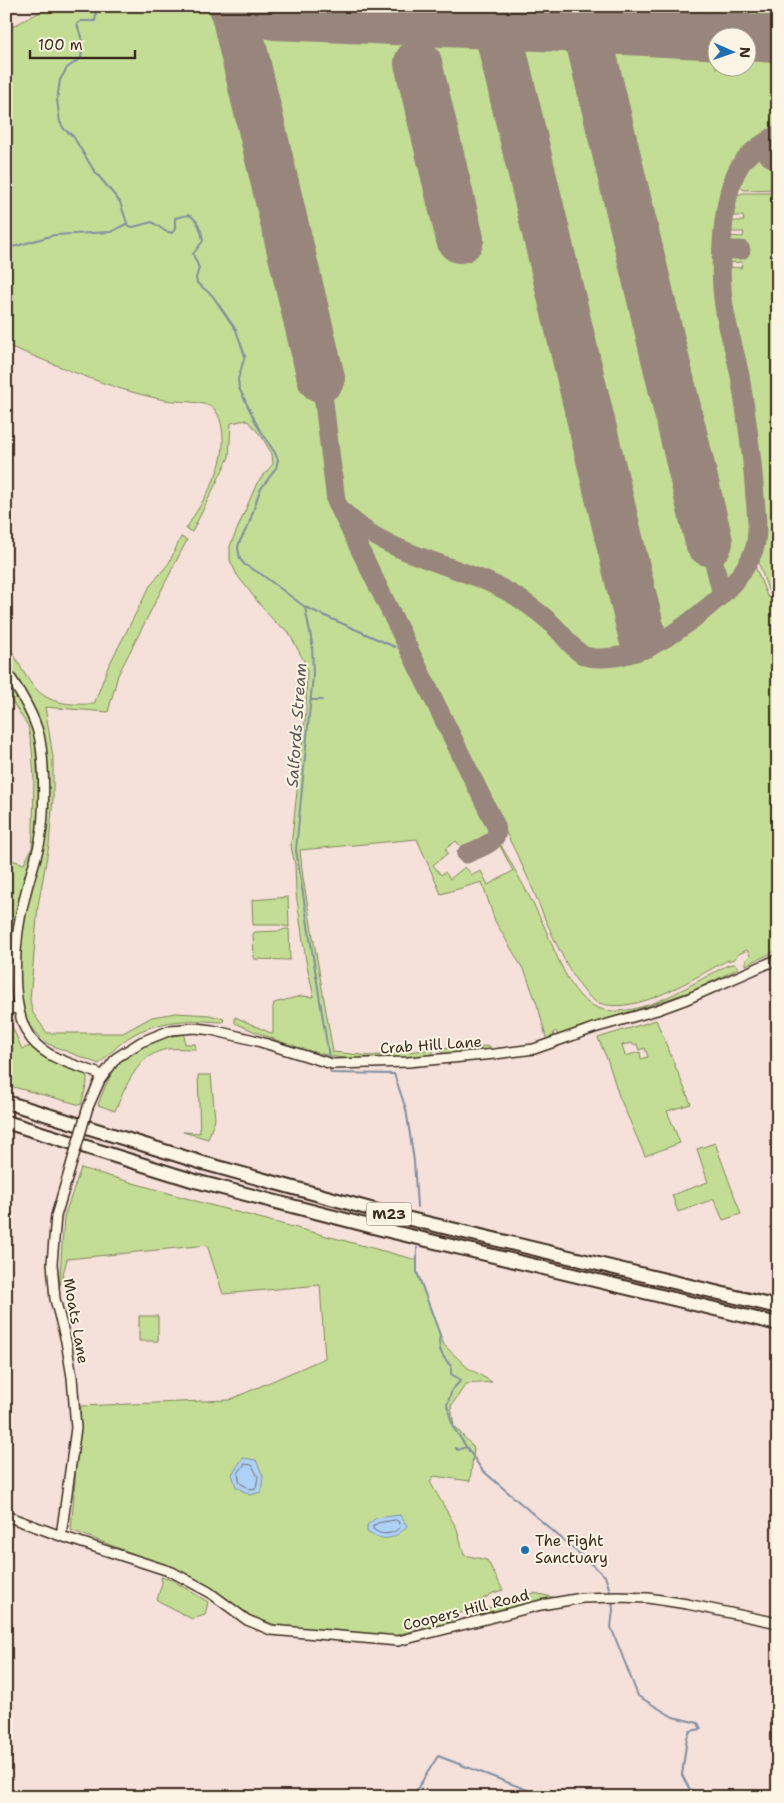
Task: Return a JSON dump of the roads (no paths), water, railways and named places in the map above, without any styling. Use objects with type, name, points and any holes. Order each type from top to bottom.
[{"type":"highway","name":"M23","points":[[6,1102],[203,1163],[385,1213],[778,1307]]},
{"type":"highway","name":"M23","points":[[6,1122],[204,1183],[481,1253],[778,1324]]},
{"type":"street","points":[[6,671],[32,717],[39,735],[42,763],[40,841],[24,897],[16,956],[18,1008],[27,1032],[43,1050],[66,1063],[102,1075]]},
{"type":"street","name":"Crab Hill Lane","points":[[97,1086],[102,1075],[116,1058],[136,1044],[164,1032],[189,1028],[206,1029],[254,1040],[336,1064],[408,1062],[518,1052],[548,1045],[594,1028],[657,1010],[687,999],[778,959]]},
{"type":"street","points":[[6,1010],[18,1008]]},
{"type":"street","name":"Moats Lane","points":[[61,1536],[76,1428],[72,1377],[66,1341],[55,1299],[52,1263],[56,1216],[88,1107],[97,1086]]},
{"type":"street","name":"Coopers Hill Road","points":[[6,1516],[172,1572],[209,1592],[247,1620],[271,1630],[398,1642],[541,1605],[582,1598],[618,1597],[648,1598],[687,1604],[778,1623]]},
{"type":"water","points":[[243,1458],[256,1460],[263,1476],[261,1492],[250,1495],[236,1487],[232,1474]]},
{"type":"water","points":[[400,1515],[407,1526],[393,1537],[378,1537],[367,1532],[367,1525],[376,1518]]},
{"type":"waterway","name":"Salfords Stream","points":[[94,6],[95,21],[81,21],[77,24],[83,44],[81,58],[67,68],[60,80],[57,100],[60,122],[64,129],[73,136],[93,169],[120,202],[128,226],[133,227],[152,222],[165,231],[172,233],[175,229],[175,218],[188,215],[199,226],[203,241],[193,254],[199,268],[196,278],[197,283],[212,295],[236,330],[245,356],[238,379],[239,388],[258,427],[278,460],[276,468],[260,490],[249,524],[239,543],[240,559],[245,565],[261,574],[305,607],[395,647]]},
{"type":"waterway","points":[[6,249],[54,235],[111,232],[126,224]]},
{"type":"waterway","name":"Salfords Stream","points":[[305,607],[312,643],[313,675],[296,850],[329,1057]]},
{"type":"waterway","points":[[312,700],[322,700]]},
{"type":"waterway","name":"Salfords Stream","points":[[330,1070],[331,1073],[394,1074],[406,1109],[414,1161],[417,1207]]},
{"type":"waterway","name":"Salfords Stream","points":[[417,1248],[417,1272],[440,1335],[439,1344],[441,1352],[451,1366],[451,1374],[461,1380],[452,1390],[447,1405],[453,1427],[482,1470],[605,1576],[611,1594]]},
{"type":"waterway","points":[[456,1448],[457,1450],[466,1447]]},
{"type":"waterway","name":"Salfords Stream","points":[[612,1601],[611,1627],[638,1696],[673,1717],[698,1723],[701,1729],[690,1731],[687,1738],[682,1775],[690,1790],[711,1797]]},
{"type":"waterway","points":[[412,1797],[438,1756],[546,1797]]},
{"type":"place","name":"The Fight Sanctuary","points":[[525,1550]]}]
